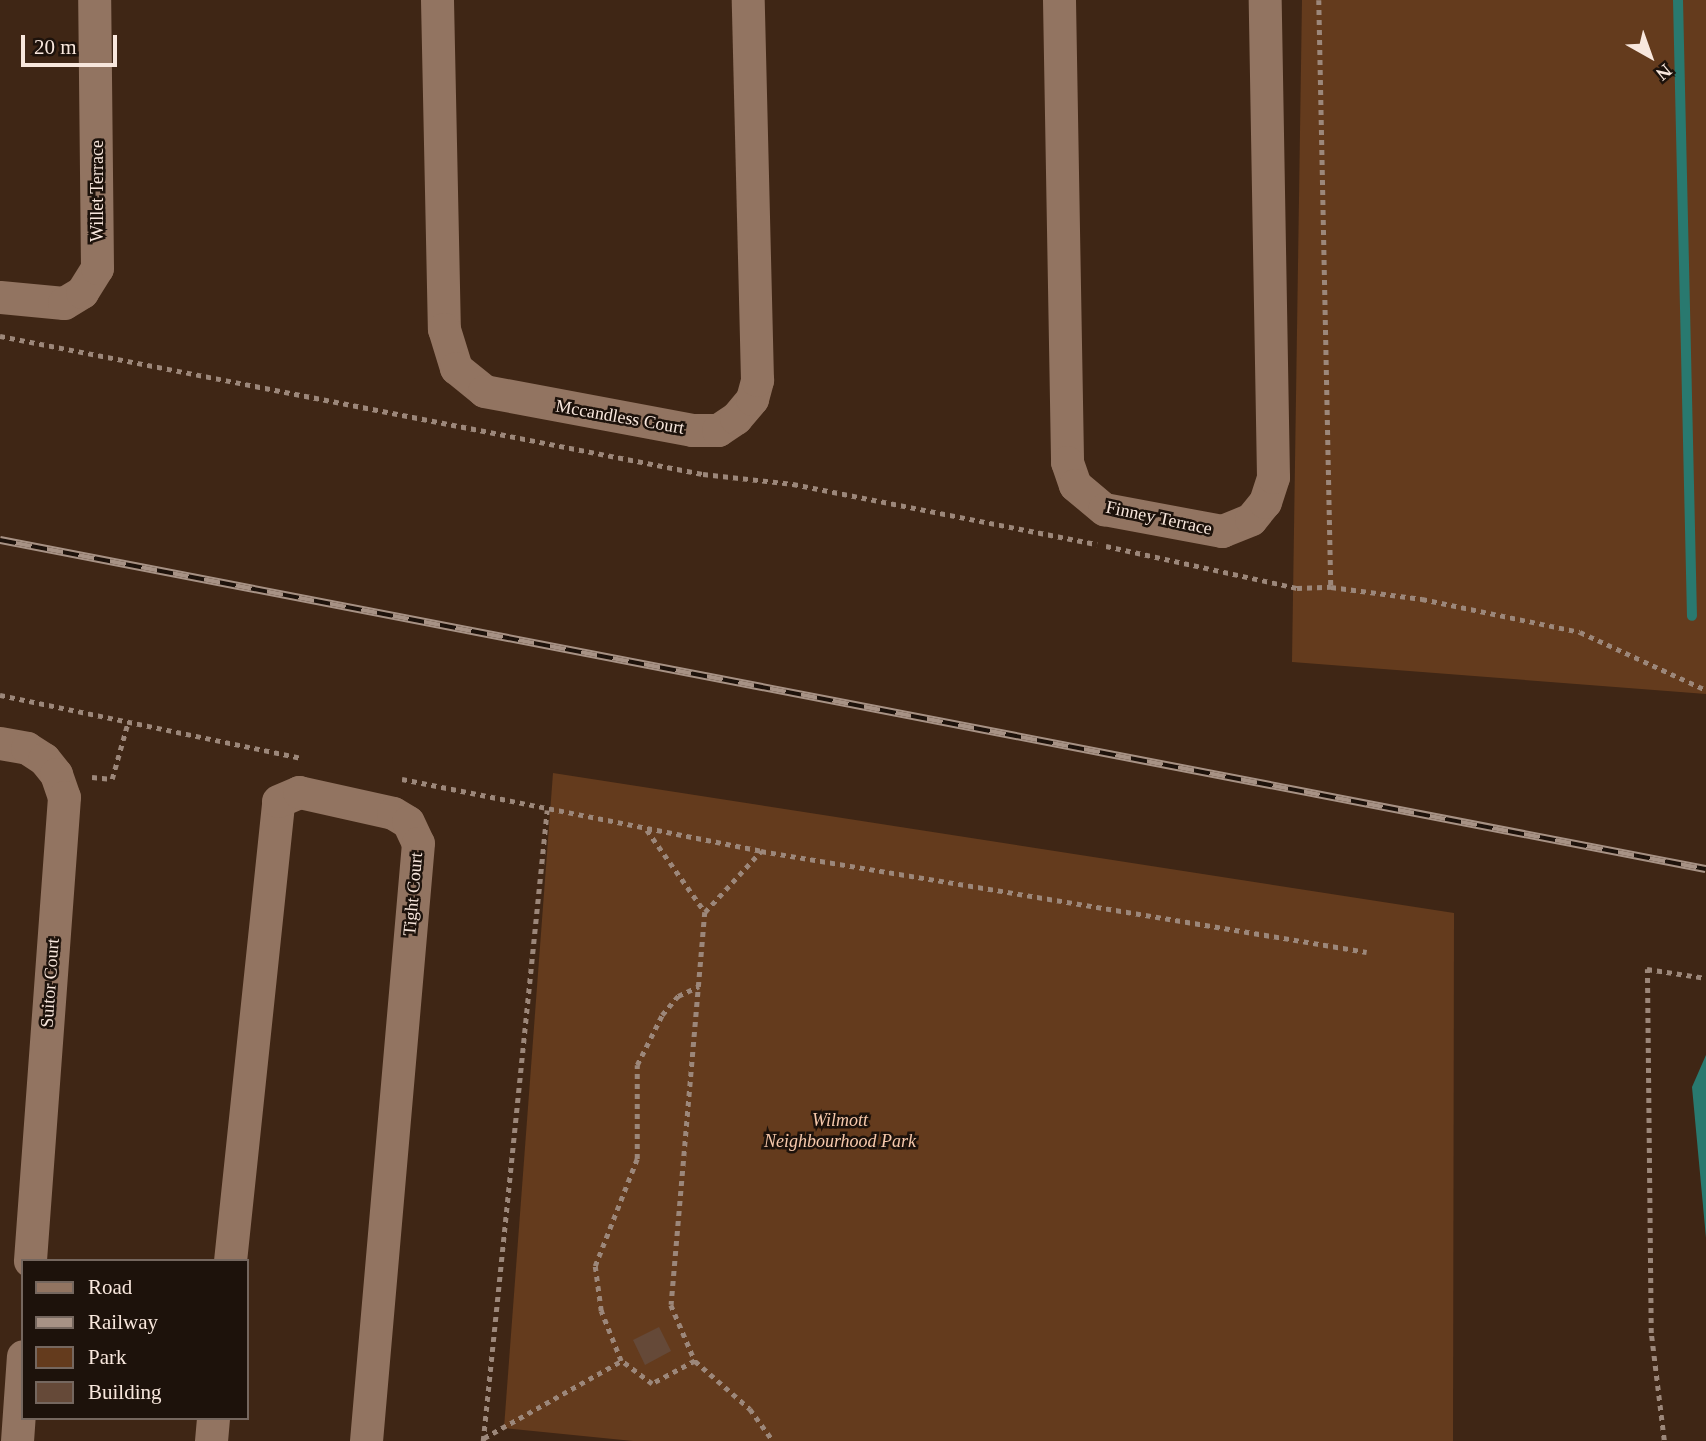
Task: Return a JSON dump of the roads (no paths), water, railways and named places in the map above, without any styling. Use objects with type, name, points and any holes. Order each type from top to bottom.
[{"type":"street","name":"Willet Terrace","points":[[0,297],[64,303],[82,292],[97,268],[94,0]]},
{"type":"street","name":"Mccandless Court","points":[[437,0],[444,329],[456,368],[484,391],[692,430],[718,430],[736,418],[752,399],[757,380],[748,0]]},
{"type":"street","name":"Finney Terrace","points":[[1059,0],[1067,462],[1075,485],[1104,509],[1222,531],[1251,519],[1265,502],[1272,477],[1265,0]]},
{"type":"street","name":"Suitor Court","points":[[0,743],[27,748],[44,759],[56,774],[64,797],[30,1259]]},
{"type":"street","name":"Tight Court","points":[[230,1259],[278,801],[299,792],[393,813],[408,822],[418,844],[366,1441]]},
{"type":"street","points":[[17,1441],[21,1384]]},
{"type":"street","points":[[211,1441],[213,1420]]},
{"type":"street","points":[[0,1441],[6,1441]]},
{"type":"water","points":[[1706,1055],[1706,1238],[1692,1087]]},
{"type":"waterway","points":[[1678,0],[1692,616]]},
{"type":"railway","points":[[0,540],[1706,869]]},
{"type":"park label","name":"Wilmott Neighbourhood Park","points":[[840,1131]]}]
